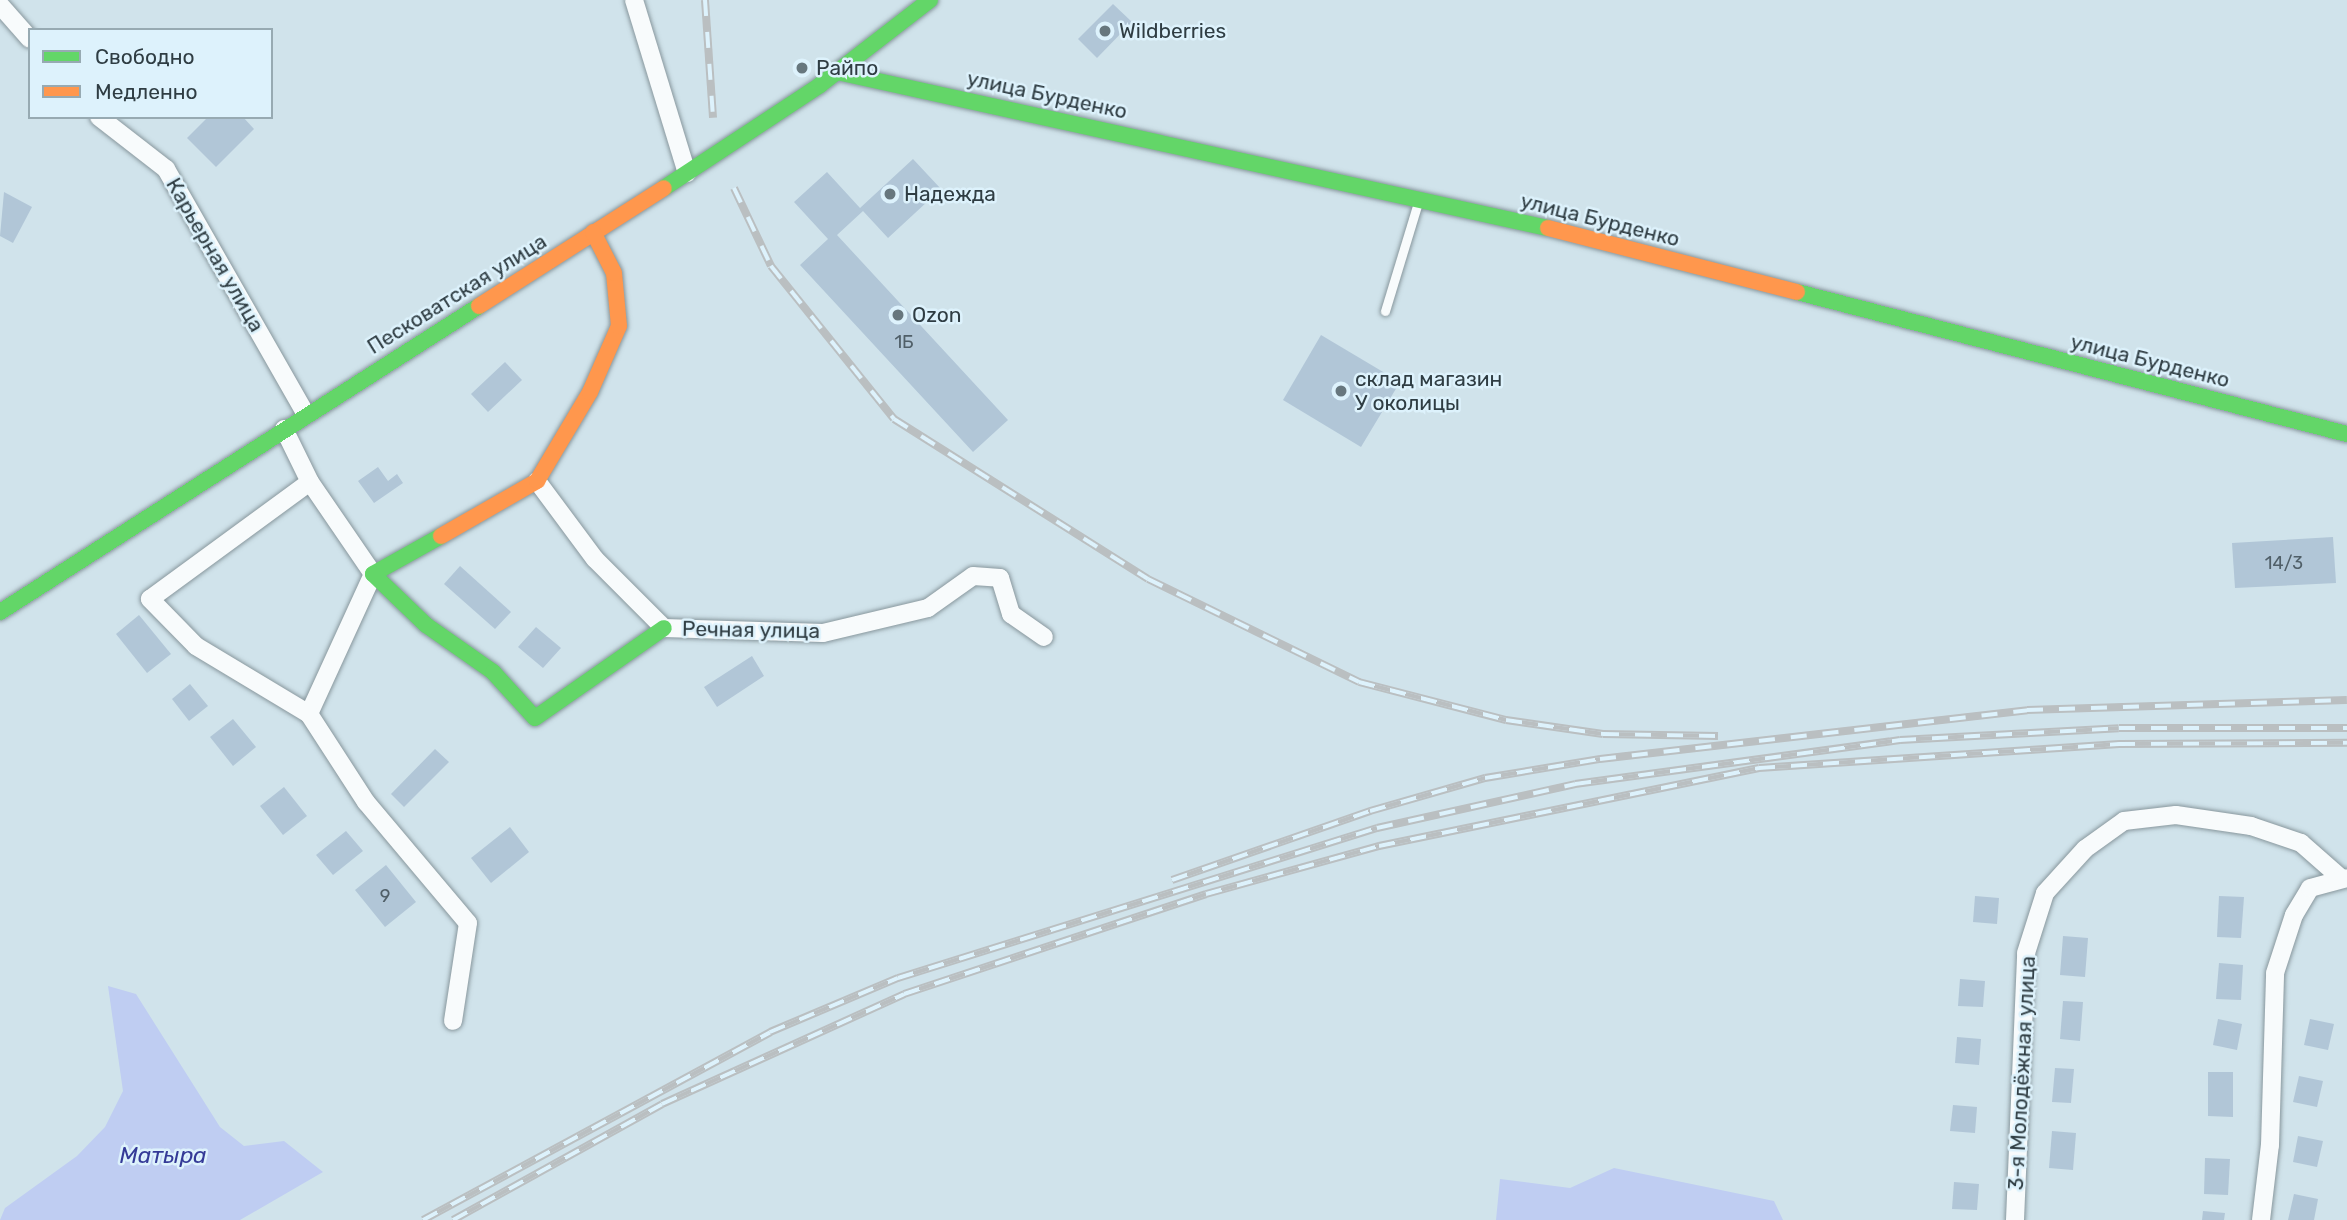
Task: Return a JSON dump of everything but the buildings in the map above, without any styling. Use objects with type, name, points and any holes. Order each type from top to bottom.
[{"type":"street","points":[[635,0],[687,173]]},
{"type":"street","name":"Песковатская улица","points":[[0,612],[687,173],[838,72],[930,0]]},
{"type":"street","points":[[0,5],[28,37]]},
{"type":"street","name":"улица Бурденко","points":[[838,72],[1419,197],[2347,434]]},
{"type":"street","name":"Карьерная улица","points":[[102,119],[166,169],[306,414]]},
{"type":"street","points":[[309,714],[373,574],[537,481],[590,392],[619,326],[614,273],[593,232]]},
{"type":"street","name":"Речная улица","points":[[284,429],[310,482],[373,574],[426,625],[493,671],[536,718],[664,628],[823,633],[928,608],[973,576],[1000,578],[1012,614],[1044,637]]},
{"type":"street","name":"Речная улица","points":[[537,481],[595,559],[664,628]]},
{"type":"street","points":[[310,482],[150,599],[196,646],[309,714],[366,803],[468,923],[453,1021]]},
{"type":"street","name":"3-я Молодёжная улица","points":[[2015,1220],[2026,953],[2045,894],[2085,849],[2124,821],[2176,815],[2251,826],[2301,843],[2344,878]]},
{"type":"street","points":[[2261,1220],[2270,1145],[2275,973],[2310,888],[2344,878]]},
{"type":"lane","points":[[1385,311],[1419,197]]},
{"type":"water","name":"Матыра","points":[[108,986],[136,994],[220,1127],[244,1146],[284,1141],[323,1172],[240,1220],[0,1220],[5,1208],[77,1156],[105,1127],[123,1091]]},
{"type":"water","points":[[1614,1168],[1774,1201],[1783,1220],[1496,1220],[1500,1179],[1570,1188]]},
{"type":"railway","points":[[705,0],[713,118]]},
{"type":"railway","points":[[734,188],[771,266],[894,419],[1148,579],[1359,682],[1506,720],[1603,734],[1718,736]]},
{"type":"railway","points":[[1172,880],[1370,811],[1485,778],[1600,759],[2027,710],[2347,700]]},
{"type":"railway","points":[[423,1220],[770,1032],[898,978],[1377,828],[1575,784],[1900,740],[2119,728],[2347,728]]},
{"type":"railway","points":[[453,1220],[662,1104],[904,994],[1206,894],[1379,846],[1759,768],[2119,744],[2347,743]]},
{"type":"traffic: fast","points":[[664,188],[820,85],[930,0]]},
{"type":"traffic: fast","points":[[837,72],[1548,228]]},
{"type":"traffic: fast","points":[[1797,292],[2347,434]]},
{"type":"traffic: fast","points":[[0,612],[479,306]]},
{"type":"traffic: fast","points":[[441,536],[373,574],[426,625],[493,672],[535,718],[664,628]]},
{"type":"traffic: slow","points":[[479,306],[664,188]]},
{"type":"traffic: slow","points":[[1548,228],[1797,292]]},
{"type":"traffic: slow","points":[[441,536],[537,481],[590,392],[619,326],[614,273],[593,232]]},
{"type":"place","name":"Wildberries","points":[[1105,31]]},
{"type":"place","name":"Райпо","points":[[802,68]]},
{"type":"place","name":"Надежда","points":[[890,194]]},
{"type":"place","name":"Ozon","points":[[898,315]]},
{"type":"place","name":"склад магазин У околицы","points":[[1341,391]]}]
